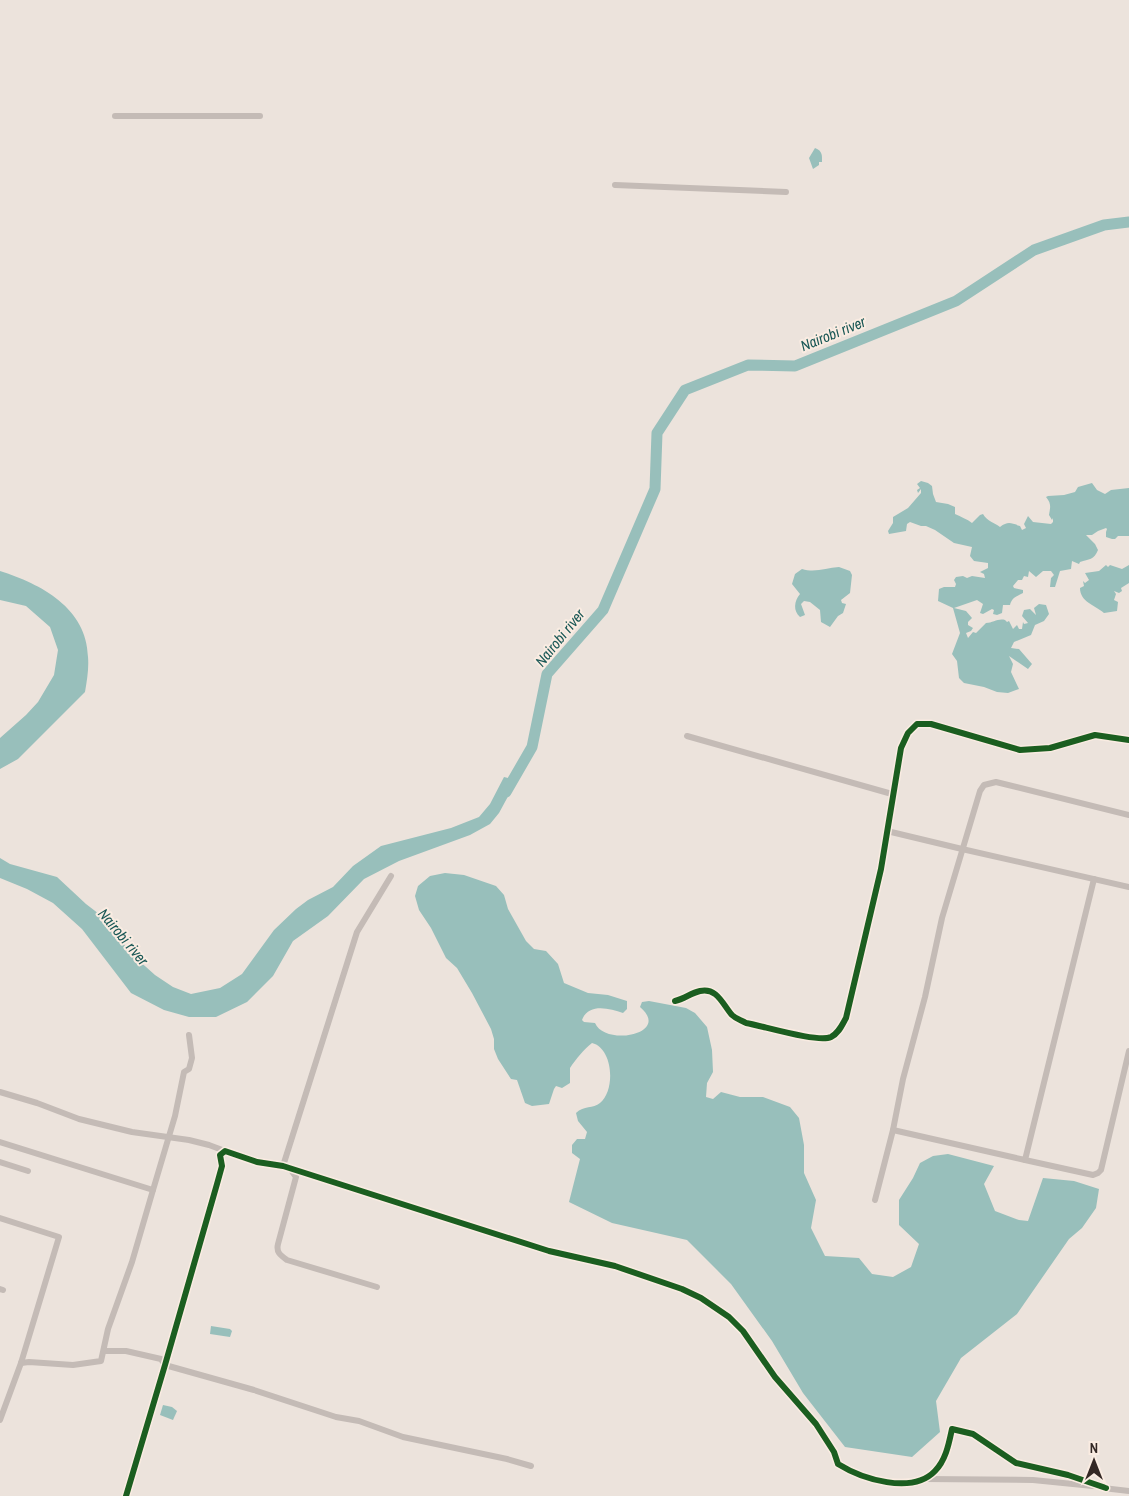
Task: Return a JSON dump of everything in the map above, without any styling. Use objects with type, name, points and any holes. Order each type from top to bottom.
[{"type":"street","points":[[115,116],[260,116]]},
{"type":"street","points":[[615,185],[786,192]]},
{"type":"street","points":[[674,1001],[700,991],[705,991],[717,995],[737,1019],[746,1023],[815,1039],[830,1037],[837,1033],[846,1018],[881,869],[900,748],[908,733],[916,724],[931,724],[1020,750],[1050,748],[1095,735],[1129,740]]},
{"type":"street","points":[[687,736],[892,794]]},
{"type":"street","points":[[875,1200],[893,1130],[903,1079],[925,997],[942,918],[980,791],[984,785],[996,782],[1129,816]]},
{"type":"street","points":[[887,831],[1129,886]]},
{"type":"street","points":[[283,1166],[357,932],[391,876]]},
{"type":"street","points":[[1025,1160],[1094,879]]},
{"type":"street","points":[[21,1363],[73,1365],[101,1361],[108,1329],[132,1262],[153,1190],[178,1101],[184,1072],[189,1069],[192,1058],[190,1035]]},
{"type":"street","points":[[893,1130],[1093,1175],[1102,1170],[1129,1051]]},
{"type":"street","points":[[0,1092],[37,1103],[79,1119],[132,1132],[208,1145],[257,1162],[283,1166],[549,1251],[615,1266],[694,1295],[729,1317],[743,1331],[775,1377],[816,1424],[834,1452],[838,1464],[862,1476],[879,1481],[909,1482],[924,1479],[1053,1481],[1129,1491]]},
{"type":"street","points":[[0,1142],[153,1190]]},
{"type":"street","points":[[126,1496],[166,1365],[222,1166],[220,1155],[225,1151]]},
{"type":"street","points":[[0,1162],[28,1171]]},
{"type":"street","points":[[291,1170],[296,1177],[278,1244],[277,1249],[280,1255],[287,1260],[377,1287]]},
{"type":"street","points":[[0,1218],[59,1237],[21,1363],[0,1420]]},
{"type":"street","points":[[104,1351],[126,1351],[161,1359],[166,1365],[254,1390],[336,1417],[359,1421],[403,1437],[508,1459],[531,1466]]},
{"type":"street","points":[[924,1479],[936,1470],[940,1463],[947,1450],[952,1429],[973,1434],[1016,1463],[1068,1475],[1106,1488]]},
{"type":"water","points":[[815,148],[821,152],[822,162],[819,162],[819,165],[813,169],[809,158]]},
{"type":"water","points":[[921,481],[932,486],[936,502],[955,507],[955,514],[972,523],[983,514],[1000,527],[1007,523],[1012,523],[1020,526],[1022,530],[1026,528],[1024,524],[1028,516],[1033,522],[1051,524],[1053,522],[1053,518],[1052,520],[1049,515],[1050,504],[1046,497],[1048,496],[1075,492],[1078,487],[1092,483],[1097,490],[1105,494],[1111,490],[1129,488],[1129,536],[1118,536],[1115,539],[1106,537],[1106,528],[1092,535],[1086,535],[1098,550],[1089,560],[1079,564],[1072,561],[1071,569],[1060,571],[1055,587],[1050,587],[1051,578],[1054,575],[1051,571],[1043,571],[1036,577],[1029,571],[1028,577],[1024,576],[1022,580],[1018,580],[1013,586],[1023,590],[1023,593],[1014,598],[1010,605],[1003,605],[1002,613],[993,614],[994,610],[992,609],[983,614],[980,613],[983,604],[977,600],[954,608],[966,611],[972,618],[968,622],[968,625],[973,628],[966,633],[968,638],[986,623],[1000,620],[1009,621],[1013,629],[1017,625],[1019,629],[1022,629],[1023,622],[1024,624],[1028,623],[1022,616],[1024,610],[1030,609],[1036,615],[1034,608],[1039,604],[1046,605],[1049,614],[1044,621],[1035,625],[1031,635],[1014,642],[1011,648],[1019,649],[1032,664],[1028,669],[1009,656],[1013,664],[1011,672],[1019,689],[1008,693],[997,692],[964,683],[959,678],[957,661],[952,654],[960,633],[953,608],[938,601],[939,589],[955,587],[954,580],[956,577],[963,576],[967,578],[972,576],[985,578],[984,574],[980,572],[988,568],[988,563],[974,561],[970,556],[972,547],[954,543],[926,526],[910,522],[907,524],[906,531],[889,534],[888,531],[893,523],[893,517],[908,508],[921,493],[921,489],[918,493],[917,490],[920,488],[917,484]]},
{"type":"water","points":[[1106,565],[1122,569],[1129,565],[1129,583],[1121,588],[1122,591],[1119,593],[1114,591],[1116,594],[1114,600],[1118,602],[1117,611],[1104,613],[1082,597],[1080,588],[1084,586],[1083,581],[1085,583],[1089,580],[1085,573],[1099,571]]},
{"type":"water","points":[[839,567],[850,571],[852,575],[850,593],[841,600],[842,603],[846,604],[843,613],[838,616],[830,627],[821,622],[820,610],[810,602],[804,601],[801,604],[805,615],[800,617],[796,612],[795,606],[800,594],[792,584],[795,574],[802,569],[816,570]]},
{"type":"water","points":[[0,571],[16,576],[46,591],[71,612],[80,625],[86,640],[88,674],[85,692],[18,759],[0,769],[0,738],[38,702],[54,675],[58,650],[50,627],[26,606],[0,600]]},
{"type":"water","points":[[504,777],[517,780],[499,813],[490,824],[470,835],[399,861],[364,879],[328,916],[293,941],[273,976],[247,1002],[216,1017],[189,1017],[164,1010],[131,993],[82,929],[53,903],[27,889],[0,878],[0,858],[10,864],[57,877],[86,904],[116,927],[127,950],[155,975],[173,987],[191,994],[220,988],[242,974],[274,930],[296,909],[308,900],[333,887],[353,866],[381,846],[451,828],[479,817],[490,804]]},
{"type":"water","points":[[445,873],[464,875],[496,886],[504,895],[508,909],[526,941],[534,949],[546,951],[558,964],[564,983],[588,993],[608,995],[627,1001],[627,1009],[623,1013],[600,1008],[594,1009],[585,1015],[582,1020],[584,1022],[595,1023],[601,1030],[622,1036],[642,1030],[648,1024],[648,1016],[640,1007],[642,1002],[649,1001],[686,1008],[695,1013],[707,1027],[712,1050],[713,1072],[707,1083],[706,1097],[713,1099],[721,1092],[740,1097],[763,1097],[790,1107],[799,1118],[804,1145],[804,1173],[816,1200],[811,1228],[825,1256],[859,1258],[872,1274],[893,1277],[911,1267],[919,1244],[899,1225],[899,1200],[920,1163],[933,1156],[948,1154],[994,1166],[984,1184],[995,1211],[1019,1220],[1028,1221],[1043,1178],[1074,1181],[1099,1189],[1096,1208],[1082,1228],[1069,1239],[1017,1314],[961,1358],[936,1401],[940,1432],[912,1457],[845,1447],[803,1393],[772,1341],[731,1284],[687,1240],[612,1223],[569,1202],[580,1159],[572,1153],[572,1145],[577,1139],[585,1139],[587,1132],[578,1121],[576,1113],[582,1109],[597,1105],[605,1097],[610,1080],[608,1061],[599,1046],[592,1043],[580,1054],[570,1068],[570,1083],[562,1088],[556,1086],[549,1104],[532,1106],[525,1103],[517,1080],[511,1079],[498,1059],[494,1049],[491,1029],[472,993],[457,968],[446,958],[431,928],[419,910],[415,896],[418,886],[430,876]]},
{"type":"water","points":[[211,1326],[230,1329],[232,1331],[230,1337],[210,1334]]},
{"type":"water","points":[[163,1405],[172,1407],[177,1411],[173,1420],[160,1415]]},
{"type":"waterway","name":"Nairobi river","points":[[506,792],[532,747],[547,674],[603,610],[655,489],[657,433],[685,390],[748,365],[795,366],[956,301],[1034,250],[1104,225],[1129,222]]},
{"type":"cycle path","points":[[675,1001],[706,990],[715,994],[732,1015],[746,1023],[815,1038],[831,1037],[838,1031],[846,1018],[881,869],[901,748],[908,733],[917,724],[931,724],[1020,750],[1050,748],[1095,735],[1129,740]]},
{"type":"cycle path","points":[[126,1496],[222,1166],[220,1155],[225,1151],[257,1162],[283,1166],[549,1251],[615,1266],[682,1289],[701,1298],[729,1317],[743,1331],[775,1377],[816,1424],[834,1452],[838,1464],[860,1475],[887,1482],[901,1483],[914,1482],[925,1478],[935,1471],[942,1462],[952,1429],[973,1434],[1016,1463],[1068,1475],[1106,1488]]}]
